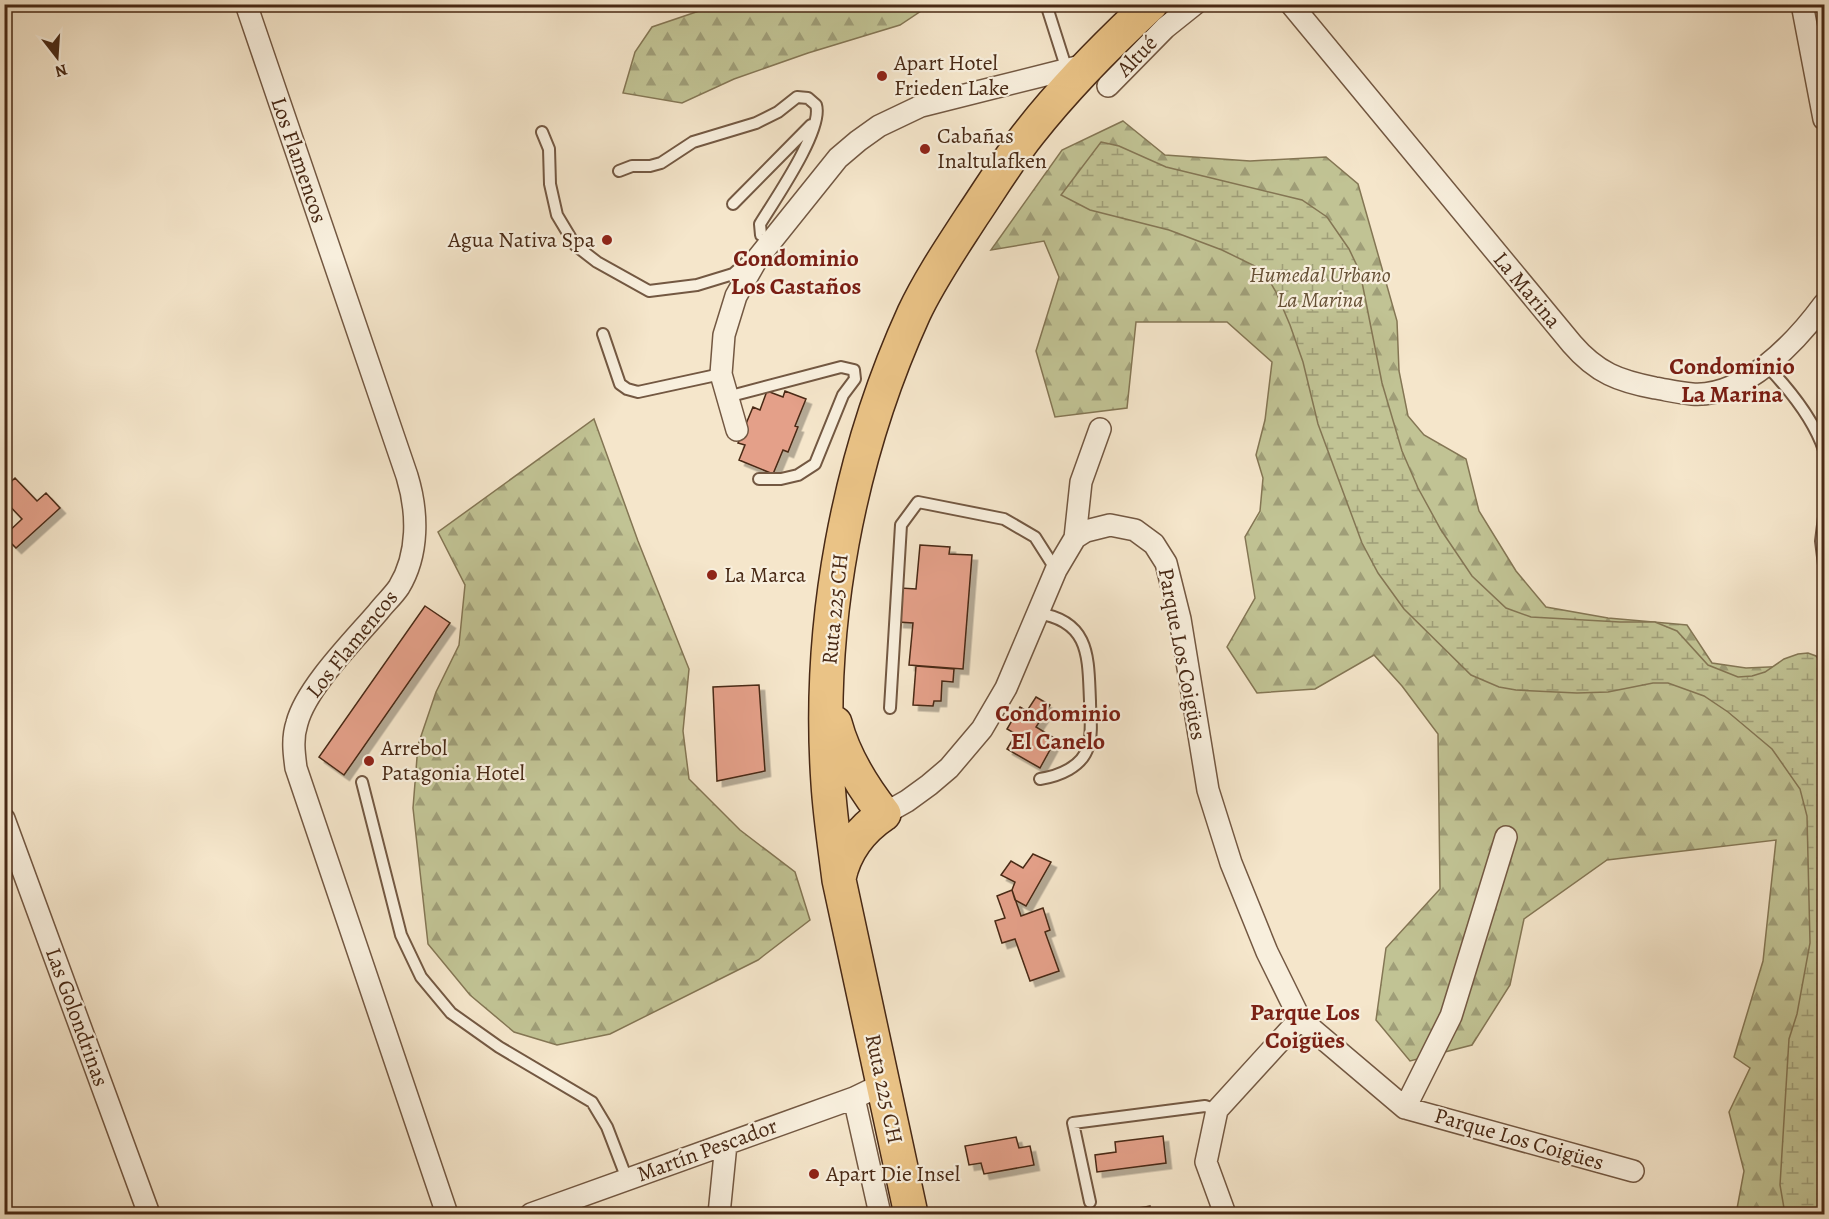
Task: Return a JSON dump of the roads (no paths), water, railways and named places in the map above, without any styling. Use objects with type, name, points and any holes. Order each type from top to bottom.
[{"type":"main road","name":"Ruta 225 CH","points":[[911,1215],[868,1091],[833,836],[828,783],[828,659],[838,564],[862,455],[887,376],[916,310],[955,242],[1030,132],[1151,4]]},
{"type":"main road","points":[[828,688],[831,710],[844,751],[855,774],[884,814],[862,832],[853,843],[839,880]]},
{"type":"street","name":"Los Flamencos","points":[[246,4],[407,476],[414,505],[415,528],[411,554],[398,587],[306,701],[296,724],[294,753],[296,768],[447,1215]]},
{"type":"street","name":"Altué","points":[[1088,73],[1165,28],[1195,4]]},
{"type":"street","name":"La Marina","points":[[1291,4],[1572,344],[1598,368],[1622,381],[1694,394],[1727,388],[1767,366],[1824,304]]},
{"type":"street","points":[[1802,4],[1824,119]]},
{"type":"street","points":[[737,430],[721,374],[724,335],[736,296],[757,259],[838,158],[879,126],[902,114],[940,100],[1088,73]]},
{"type":"street","points":[[833,836],[857,828],[884,814],[929,785],[949,768],[982,729],[1006,688],[1056,570],[1075,538],[1081,482],[1100,429]]},
{"type":"street","name":"Parque Los Coigües","points":[[1075,538],[1097,527],[1122,526],[1135,530],[1154,543],[1166,563],[1180,619],[1208,790],[1231,863],[1267,952],[1300,1019],[1405,1108],[1633,1171]]},
{"type":"street","name":"Las Golondrinas","points":[[6,828],[149,1215]]},
{"type":"street","name":"Parque Los Coigües","points":[[1405,1108],[1450,1016],[1506,837]]},
{"type":"street","points":[[1225,1215],[1206,1162],[1217,1110],[1300,1019]]},
{"type":"street","points":[[868,1091],[880,1215]]},
{"type":"street","name":"Martín Pescador","points":[[540,1213],[868,1091]]},
{"type":"street","points":[[720,1215],[726,1144]]},
{"type":"lane","points":[[1046,4],[1088,73]]},
{"type":"lane","points":[[542,132],[551,159],[552,198],[556,215],[564,231],[575,245],[597,262],[649,291],[697,285],[733,274],[771,242],[761,235],[760,224],[803,153],[818,110],[813,101],[808,98],[796,97],[778,112],[756,123],[693,142],[661,163],[650,166],[632,166],[619,171]]},
{"type":"lane","points":[[734,204],[816,120]]},
{"type":"lane","points":[[603,334],[620,384],[627,389],[638,392],[721,374]]},
{"type":"lane","points":[[1767,366],[1802,408],[1824,450]]},
{"type":"lane","points":[[727,397],[841,367],[854,370],[855,379],[843,395],[815,464],[798,475],[759,479]]},
{"type":"lane","points":[[890,708],[901,525],[918,502],[1004,519],[1035,537],[1056,570]]},
{"type":"lane","points":[[1824,517],[1821,541],[1824,565]]},
{"type":"lane","points":[[1037,614],[1047,615],[1064,622],[1079,637],[1085,647],[1088,658],[1090,723],[1088,747],[1082,758],[1064,773],[1040,779]]},
{"type":"lane","points":[[363,783],[401,935],[421,977],[451,1013],[499,1047],[592,1102],[607,1127],[627,1179]]},
{"type":"lane","points":[[1090,1202],[1073,1123],[1205,1106],[1217,1110]]},
{"type":"place","name":"Apart Hotel Frieden Lake","points":[[882,76]]},
{"type":"place","name":"Cabañas Inaltulafken","points":[[925,149]]},
{"type":"place","name":"Agua Nativa Spa","points":[[607,240]]},
{"type":"place","name":"La Marca","points":[[712,575]]},
{"type":"place","name":"Arrebol Patagonia Hotel","points":[[369,761]]},
{"type":"place","name":"Apart Die Insel","points":[[814,1174]]},
{"type":"district","name":"Condominio Los Castaños","points":[[796,272]]},
{"type":"district","name":"Condominio La Marina","points":[[1732,380]]},
{"type":"district","name":"Condominio El Canelo","points":[[1058,727]]},
{"type":"district","name":"Parque Los Coigües","points":[[1305,1026]]},
{"type":"park label","name":"Humedal Urbano La Marina","points":[[1320,288]]}]
